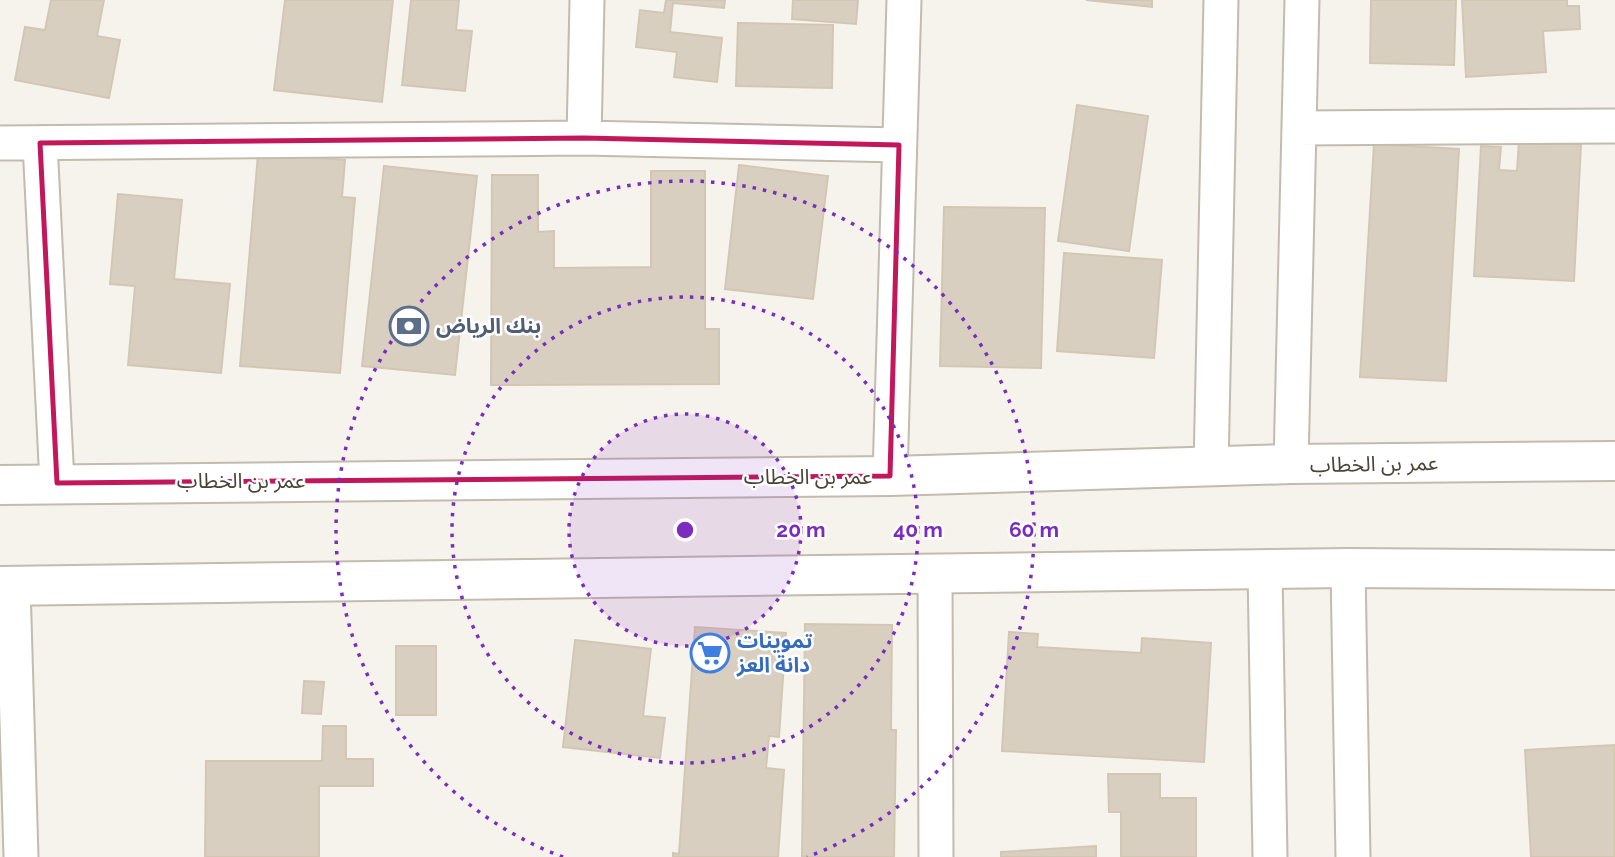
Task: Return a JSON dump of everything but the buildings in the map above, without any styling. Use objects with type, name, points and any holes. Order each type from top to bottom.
[{"type":"street","points":[[584,138],[587,0]]},
{"type":"street","points":[[890,476],[904,0]]},
{"type":"street","points":[[1211,468],[1221,0]]},
{"type":"street","points":[[1290,464],[1302,0]]},
{"type":"street","points":[[1299,128],[1615,126]]},
{"type":"street","points":[[0,143],[584,138],[899,145]]},
{"type":"street","points":[[40,143],[57,483]]},
{"type":"street","name":"عمر بن الخطاب","points":[[0,485],[890,476],[1290,464],[1615,461]]},
{"type":"street","points":[[1348,568],[1353,857]]},
{"type":"street","points":[[21,857],[6,585],[1348,568],[1615,570]]},
{"type":"street","points":[[1265,570],[1270,857]]},
{"type":"street","points":[[934,573],[936,857]]},
{"type":"highlighted area","points":[[584,138],[899,145],[890,476],[57,483],[40,143]]},
{"type":"place","name":"بنك الرياض","points":[[409,326]]},
{"type":"place","name":"تموينات دانة العز","points":[[710,653]]}]
